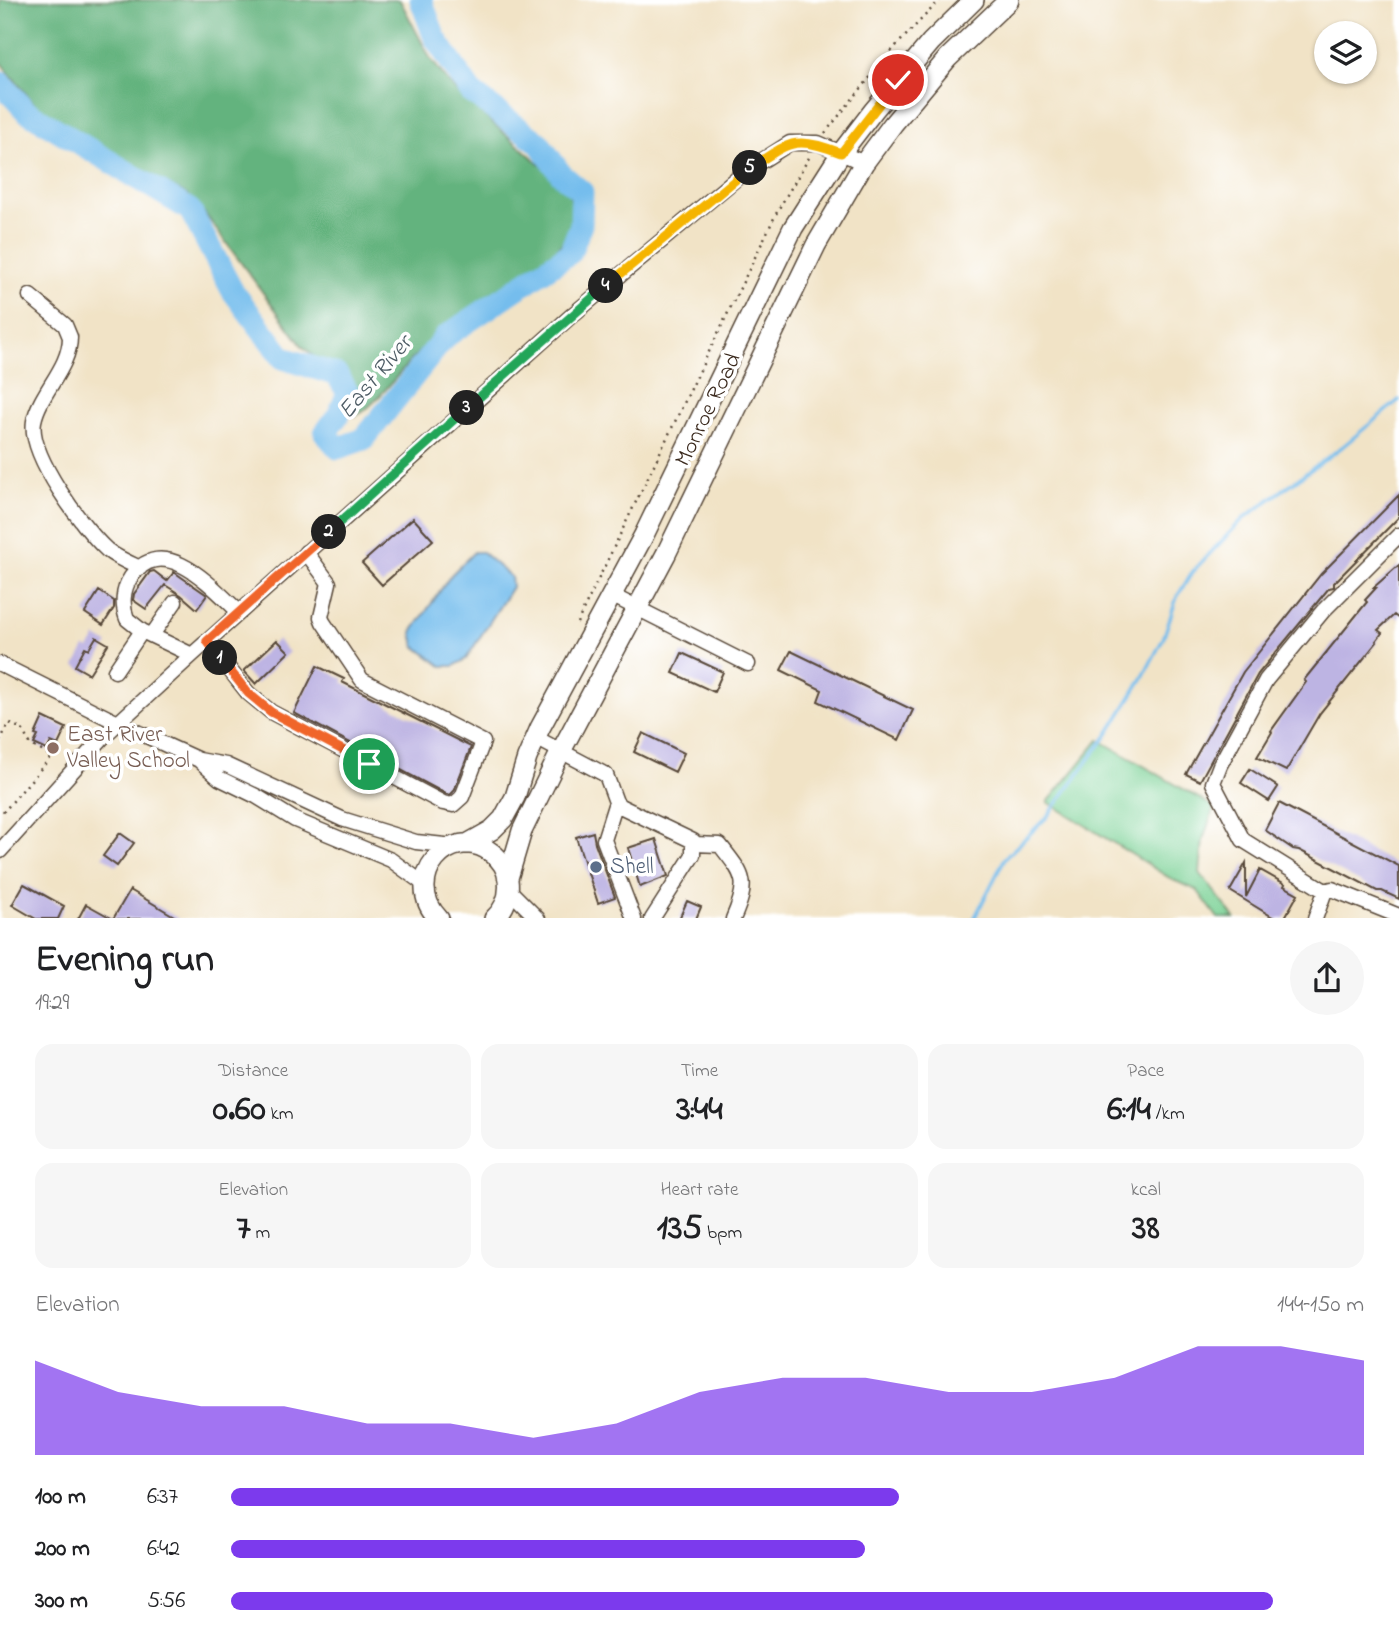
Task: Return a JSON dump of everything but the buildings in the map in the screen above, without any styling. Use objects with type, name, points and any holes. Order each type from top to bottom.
[{"type":"main road","name":"Monroe Road","points":[[425,892],[427,871],[434,860],[444,851],[492,830],[503,819],[515,797],[536,738],[644,535],[793,228],[841,153],[898,80],[931,42],[974,0]]},
{"type":"main road","name":"Monroe Road","points":[[495,918],[506,903],[508,884],[522,831],[560,753],[666,554],[816,245],[864,163],[908,105],[948,58],[1009,0]]},
{"type":"main road","points":[[462,845],[479,846],[498,858],[508,884]]},
{"type":"main road","points":[[418,918],[425,892]]},
{"type":"main road","points":[[425,892],[432,911],[438,918]]},
{"type":"street","points":[[0,851],[118,723],[207,641],[570,317],[744,172],[790,143],[818,144],[864,163]]},
{"type":"street","points":[[30,296],[65,325],[70,337],[61,367],[34,421],[38,449],[64,495],[93,535],[116,556],[140,568]]},
{"type":"street","points":[[1399,535],[1323,611],[1266,680],[1213,783],[1243,840],[1325,891],[1332,889],[1399,916]]},
{"type":"street","points":[[207,641],[248,693],[293,726],[443,803],[453,804],[462,797],[483,742],[362,680],[323,622],[321,617],[329,583],[306,552]]},
{"type":"street","points":[[192,655],[147,633],[127,619],[123,603],[126,585],[140,568],[158,560],[184,565],[239,612]]},
{"type":"street","points":[[611,595],[748,664]]},
{"type":"street","points":[[115,671],[176,602]]},
{"type":"street","points":[[0,664],[199,760],[226,765],[294,798],[371,830],[416,842],[462,845]]},
{"type":"street","points":[[536,738],[606,775],[615,802],[604,839],[634,918]]},
{"type":"street","points":[[199,760],[219,778],[256,796],[295,820],[391,860],[425,892]]},
{"type":"street","points":[[615,802],[693,841],[694,855],[653,918]]},
{"type":"street","points":[[694,845],[720,845],[742,874],[742,898],[733,918]]},
{"type":"street","points":[[508,884],[537,918]]},
{"type":"street","points":[[1315,918],[1325,891]]},
{"type":"path","points":[[0,816],[2,810],[51,757],[32,745],[26,732],[9,723],[1,738]]},
{"type":"green space","points":[[0,0],[400,0],[430,58],[454,89],[566,187],[573,206],[569,231],[553,254],[481,302],[430,341],[377,399],[355,416],[356,391],[350,379],[343,372],[319,361],[303,347],[205,214],[187,195],[87,140],[36,106],[0,62]]},
{"type":"green space","points":[[1099,740],[1214,807],[1203,840],[1200,873],[1235,918],[1218,918],[1197,890],[1173,880],[1048,802]]},
{"type":"water","points":[[474,552],[482,552],[511,577],[512,587],[466,659],[454,666],[442,666],[415,646],[412,632],[451,575]]},
{"type":"waterway","name":"East River","points":[[0,82],[26,111],[190,210],[232,290],[283,358],[337,375],[348,393],[339,414],[325,433],[338,448],[364,439],[445,337],[570,253],[581,225],[582,192],[561,174],[539,143],[471,92],[435,38],[421,0]]},
{"type":"waterway","points":[[975,918],[1005,858],[1047,817],[1108,734],[1163,639],[1177,597],[1193,571],[1243,519],[1342,447],[1399,400]]},
{"type":"place","name":"East River Valley School","points":[[53,748]]},
{"type":"place","name":"Shell","points":[[596,867]]},
{"type":"route","points":[[369,764],[271,712],[248,693],[207,641],[570,317],[744,172],[790,143],[818,144],[841,153],[898,80]]}]
